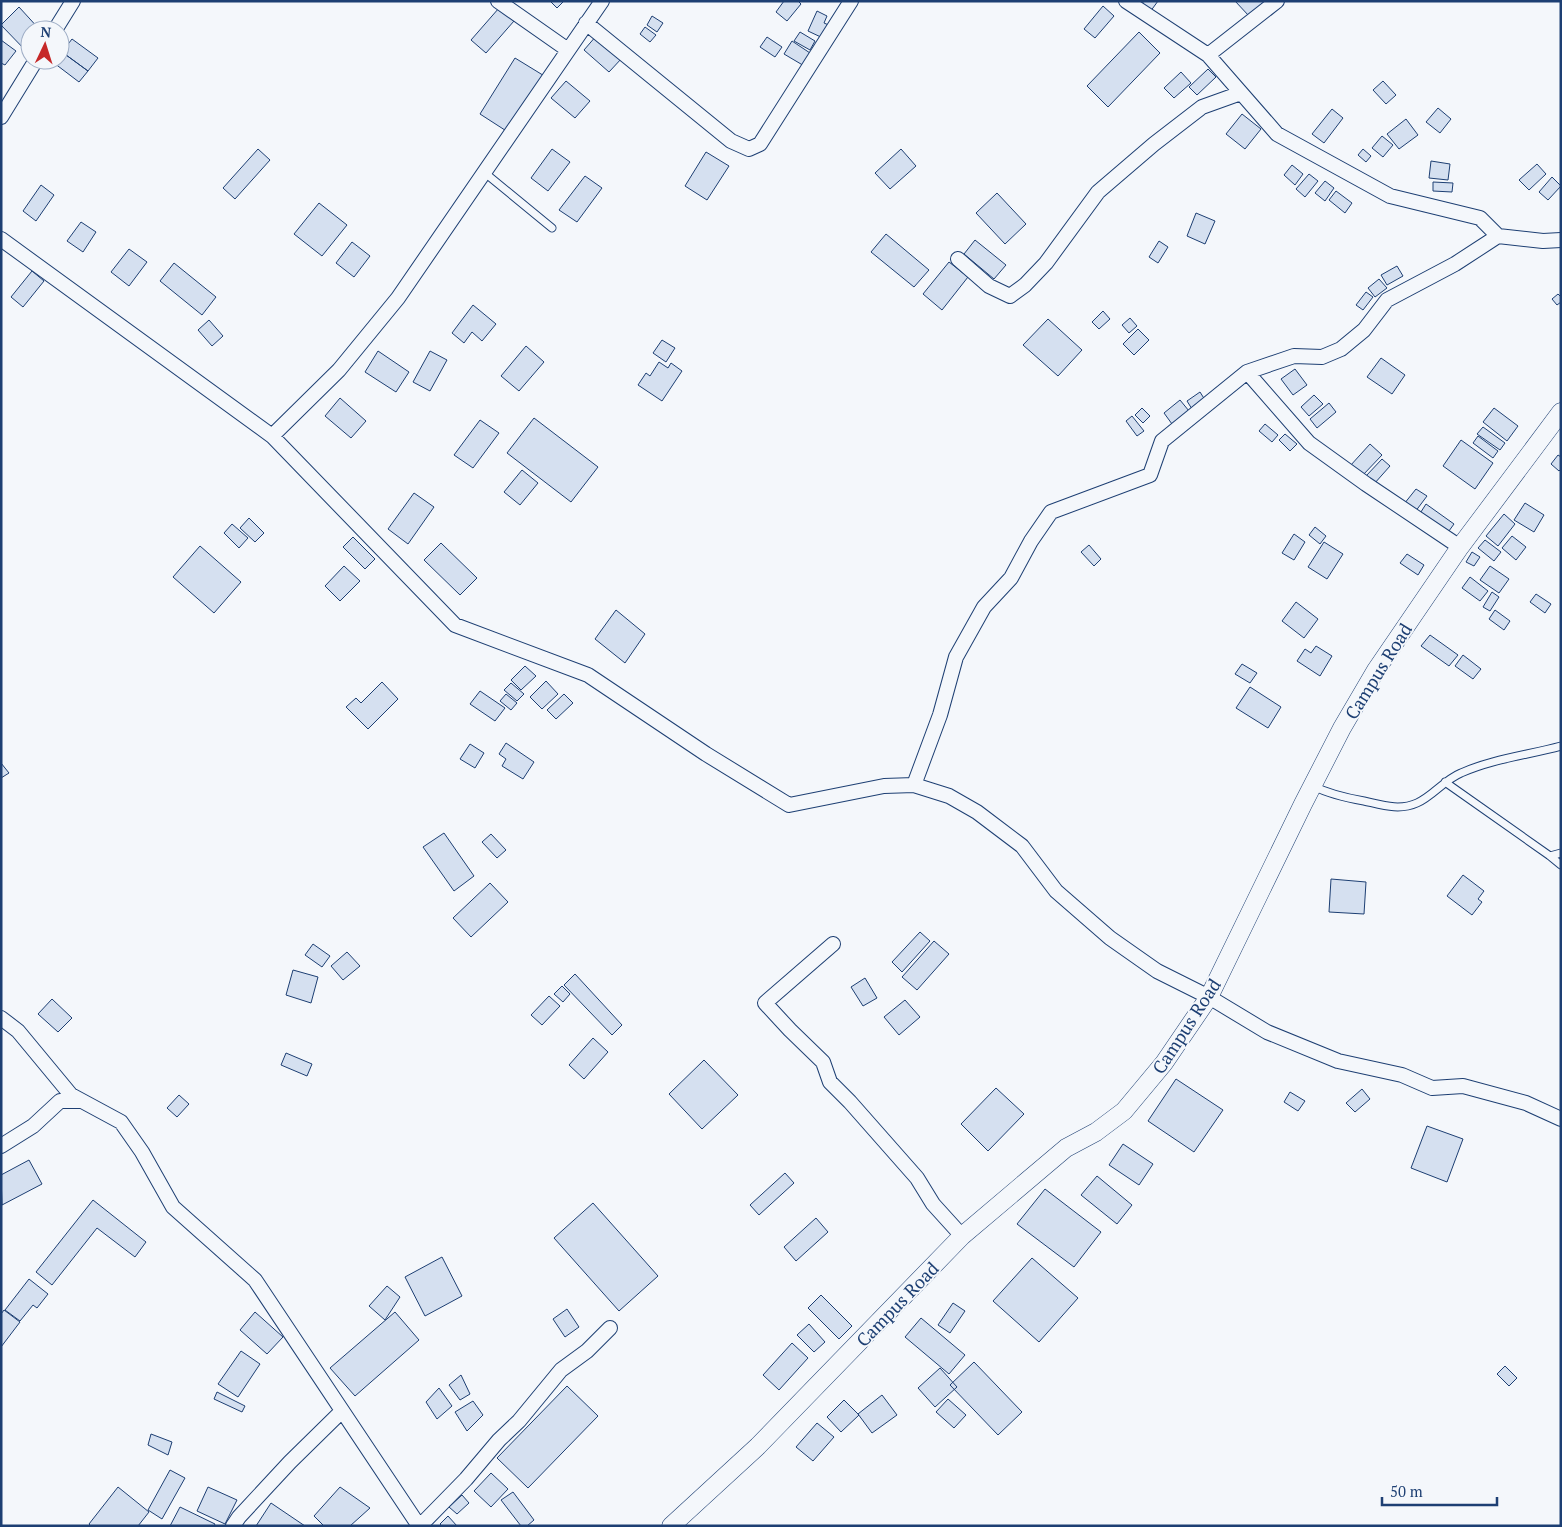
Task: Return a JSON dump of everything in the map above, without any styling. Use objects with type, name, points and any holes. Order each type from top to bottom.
[{"type":"street","points":[[61,20],[72,1]]},
{"type":"street","points":[[498,1],[568,50]]},
{"type":"street","points":[[272,436],[339,370],[398,298],[602,1]]},
{"type":"street","points":[[586,23],[731,141],[750,149],[760,144],[852,1]]},
{"type":"street","points":[[1126,1],[1208,55],[1277,134],[1390,196],[1480,218],[1498,236],[1543,241],[1561,240]]},
{"type":"street","points":[[1208,55],[1277,1]]},
{"type":"street","points":[[1,117],[30,70]]},
{"type":"street","points":[[958,259],[989,286],[1010,296],[1025,285],[1046,263],[1098,192],[1154,144],[1202,107],[1241,93]]},
{"type":"street","points":[[914,785],[940,715],[956,657],[984,607],[1011,578],[1031,541],[1051,512],[1150,475],[1162,441],[1247,372],[1294,356],[1322,357],[1341,349],[1364,330],[1387,300],[1455,264],[1498,236]]},
{"type":"street","points":[[1,239],[272,436],[455,625],[588,675],[706,754],[789,805],[884,786],[914,785],[949,796],[977,812],[1022,846],[1056,891],[1110,938],[1157,971],[1209,998],[1267,1032],[1338,1061],[1402,1075],[1432,1088],[1464,1086],[1526,1103],[1561,1119]]},
{"type":"street","points":[[1247,372],[1308,443],[1460,546]]},
{"type":"street","name":"Campus Road","points":[[671,1526],[758,1446],[962,1236],[1066,1148],[1096,1132],[1124,1110],[1164,1063],[1209,998],[1312,786],[1342,728],[1376,670],[1460,546],[1556,422]]},
{"type":"street","points":[[833,944],[765,1003],[823,1062],[830,1082],[917,1178],[933,1204],[962,1236]]},
{"type":"street","points":[[1,1018],[18,1031],[71,1095],[121,1122],[142,1152],[173,1207],[255,1280],[420,1526],[466,1479],[499,1440],[519,1421],[561,1370],[588,1351],[610,1328]]},
{"type":"street","points":[[1,1146],[33,1126],[60,1102],[80,1101]]},
{"type":"street","points":[[233,1526],[271,1482],[342,1411]]},
{"type":"lane","points":[[485,173],[552,228]]},
{"type":"lane","points":[[1312,786],[1338,796],[1393,808],[1406,807],[1416,804],[1460,773],[1487,764],[1561,746]]},
{"type":"lane","points":[[1446,782],[1561,865]]},
{"type":"lane","points":[[1550,856],[1561,853]]},
{"type":"building","points":[[550,1],[564,1],[557,8]]},
{"type":"building","points":[[784,1],[798,1],[801,4],[787,21],[776,12]]},
{"type":"building","points":[[1144,1],[1158,1],[1150,12],[1141,5]]},
{"type":"building","points":[[1235,1],[1265,1],[1249,16]]},
{"type":"building","points":[[1103,6],[1114,16],[1095,38],[1084,29]]},
{"type":"building","points":[[19,7],[31,20],[20,20],[20,45],[1,25]]},
{"type":"building","points":[[499,8],[514,21],[486,53],[471,40]]},
{"type":"building","points":[[817,11],[827,16],[824,23],[831,26],[825,39],[808,31]]},
{"type":"building","points":[[652,16],[663,23],[657,32],[647,25]]},
{"type":"building","points":[[645,27],[656,35],[650,42],[640,34]]},
{"type":"building","points":[[800,32],[815,41],[810,50],[794,41]]},
{"type":"building","points":[[1139,32],[1160,53],[1108,107],[1087,86]]},
{"type":"building","points":[[597,35],[622,58],[609,72],[584,50]]},
{"type":"building","points":[[767,37],[782,47],[775,57],[760,47]]},
{"type":"building","points":[[72,39],[98,58],[88,71],[70,58],[70,42]]},
{"type":"building","points":[[1,40],[16,51],[5,65],[1,63]]},
{"type":"building","points":[[792,41],[813,55],[806,67],[784,54]]},
{"type":"building","points":[[70,58],[88,71],[79,82],[63,70],[70,70]]},
{"type":"building","points":[[515,58],[546,77],[511,134],[480,114]]},
{"type":"building","points":[[1208,69],[1216,77],[1197,95],[1189,87]]},
{"type":"building","points":[[1181,72],[1191,83],[1174,98],[1164,88]]},
{"type":"building","points":[[566,81],[590,101],[575,118],[551,98]]},
{"type":"building","points":[[1383,81],[1396,95],[1386,104],[1373,90]]},
{"type":"building","points":[[1438,108],[1451,119],[1440,133],[1426,122]]},
{"type":"building","points":[[1332,109],[1343,118],[1324,143],[1312,134]]},
{"type":"building","points":[[1242,114],[1261,129],[1245,149],[1226,134]]},
{"type":"building","points":[[1406,119],[1418,135],[1399,149],[1387,134]]},
{"type":"building","points":[[1382,136],[1393,145],[1383,157],[1372,148]]},
{"type":"building","points":[[258,149],[270,160],[235,199],[223,188]]},
{"type":"building","points":[[552,149],[570,162],[548,191],[531,178]]},
{"type":"building","points":[[901,149],[916,166],[890,189],[875,173]]},
{"type":"building","points":[[1363,149],[1371,156],[1366,162],[1358,155]]},
{"type":"building","points":[[706,152],[729,166],[707,200],[685,186]]},
{"type":"building","points":[[1431,161],[1450,164],[1448,180],[1429,178]]},
{"type":"building","points":[[1537,164],[1546,174],[1529,190],[1519,180]]},
{"type":"building","points":[[1292,165],[1303,174],[1295,185],[1284,175]]},
{"type":"building","points":[[1309,174],[1318,181],[1305,197],[1296,189]]},
{"type":"building","points":[[585,176],[602,188],[577,222],[559,210]]},
{"type":"building","points":[[1552,177],[1561,186],[1548,200],[1539,192]]},
{"type":"building","points":[[1325,181],[1334,188],[1325,201],[1315,193]]},
{"type":"building","points":[[1433,182],[1453,183],[1452,192],[1433,191]]},
{"type":"building","points":[[41,185],[54,195],[36,221],[23,211]]},
{"type":"building","points":[[1336,191],[1352,203],[1345,213],[1329,200]]},
{"type":"building","points":[[997,193],[1026,224],[1005,244],[976,213]]},
{"type":"building","points":[[319,203],[347,225],[322,256],[294,234]]},
{"type":"building","points":[[1196,213],[1215,221],[1205,244],[1187,236]]},
{"type":"building","points":[[81,222],[96,232],[83,252],[67,241]]},
{"type":"building","points":[[886,234],[929,270],[914,287],[871,252]]},
{"type":"building","points":[[975,240],[1006,265],[994,279],[964,254]]},
{"type":"building","points":[[1159,241],[1168,247],[1158,263],[1149,257]]},
{"type":"building","points":[[352,242],[370,256],[354,277],[336,263]]},
{"type":"building","points":[[129,249],[147,262],[129,286],[111,272]]},
{"type":"building","points":[[949,262],[968,277],[942,310],[923,294]]},
{"type":"building","points":[[174,263],[216,297],[202,315],[160,281]]},
{"type":"building","points":[[1397,266],[1403,276],[1387,285],[1381,275]]},
{"type":"building","points":[[32,271],[44,281],[23,307],[11,297]]},
{"type":"building","points":[[1379,279],[1387,288],[1375,297],[1368,288]]},
{"type":"building","points":[[1366,292],[1373,297],[1363,310],[1356,305]]},
{"type":"building","points":[[1558,294],[1561,297],[1561,302],[1557,305],[1552,299]]},
{"type":"building","points":[[473,305],[496,324],[482,341],[472,332],[464,343],[452,333]]},
{"type":"building","points":[[1103,311],[1110,319],[1099,329],[1092,322]]},
{"type":"building","points":[[1130,318],[1137,326],[1129,333],[1122,325]]},
{"type":"building","points":[[1048,319],[1082,350],[1058,376],[1023,345]]},
{"type":"building","points":[[209,320],[223,336],[212,346],[198,330]]},
{"type":"building","points":[[1138,329],[1149,340],[1134,355],[1123,344]]},
{"type":"building","points":[[662,340],[675,348],[666,362],[653,353]]},
{"type":"building","points":[[526,346],[544,362],[519,391],[501,376]]},
{"type":"building","points":[[378,351],[409,372],[396,392],[365,372]]},
{"type":"building","points":[[430,351],[447,360],[430,391],[413,382]]},
{"type":"building","points":[[1381,358],[1405,375],[1392,394],[1367,377]]},
{"type":"building","points":[[659,362],[668,368],[671,363],[682,371],[662,401],[638,385],[646,373],[650,376]]},
{"type":"building","points":[[1295,369],[1307,385],[1293,395],[1281,379]]},
{"type":"building","points":[[1200,392],[1205,400],[1192,409],[1187,401]]},
{"type":"building","points":[[1314,395],[1323,404],[1309,416],[1301,407]]},
{"type":"building","points":[[340,398],[366,421],[351,438],[325,416]]},
{"type":"building","points":[[1180,400],[1189,411],[1172,424],[1164,413]]},
{"type":"building","points":[[1329,403],[1336,412],[1317,428],[1310,419]]},
{"type":"building","points":[[1142,408],[1150,416],[1143,423],[1135,415]]},
{"type":"building","points":[[1494,408],[1518,426],[1507,441],[1483,422]]},
{"type":"building","points":[[1132,416],[1144,431],[1137,436],[1126,421]]},
{"type":"building","points":[[534,418],[598,467],[571,502],[507,453]]},
{"type":"building","points":[[480,420],[499,433],[473,468],[454,455]]},
{"type":"building","points":[[1265,424],[1278,435],[1272,442],[1259,431]]},
{"type":"building","points":[[1483,427],[1505,443],[1500,450],[1477,434]]},
{"type":"building","points":[[1285,434],[1297,444],[1290,451],[1279,440]]},
{"type":"building","points":[[1478,436],[1498,451],[1493,458],[1473,443]]},
{"type":"building","points":[[1461,440],[1493,463],[1475,489],[1443,466]]},
{"type":"building","points":[[1370,444],[1382,455],[1362,476],[1350,466]]},
{"type":"building","points":[[1558,455],[1561,457],[1561,469],[1559,471],[1551,464]]},
{"type":"building","points":[[1382,459],[1390,466],[1374,484],[1366,476]]},
{"type":"building","points":[[522,470],[538,483],[520,505],[504,492]]},
{"type":"building","points":[[1416,489],[1427,496],[1415,512],[1404,504]]},
{"type":"building","points":[[414,493],[434,507],[408,544],[388,529]]},
{"type":"building","points":[[1525,503],[1544,515],[1534,532],[1514,520]]},
{"type":"building","points":[[1426,504],[1454,524],[1446,535],[1419,515]]},
{"type":"building","points":[[1504,514],[1515,524],[1498,546],[1486,536]]},
{"type":"building","points":[[249,518],[264,533],[255,542],[240,528]]},
{"type":"building","points":[[232,524],[248,538],[239,548],[224,533]]},
{"type":"building","points":[[1315,527],[1326,536],[1320,544],[1309,535]]},
{"type":"building","points":[[1294,534],[1305,542],[1294,560],[1282,553]]},
{"type":"building","points":[[1512,536],[1526,547],[1516,560],[1502,548]]},
{"type":"building","points":[[353,537],[375,559],[365,569],[343,547]]},
{"type":"building","points":[[1485,540],[1501,552],[1494,561],[1478,548]]},
{"type":"building","points":[[1324,542],[1343,554],[1327,579],[1308,567]]},
{"type":"building","points":[[441,543],[477,578],[460,595],[424,560]]},
{"type":"building","points":[[1089,545],[1101,559],[1094,566],[1081,552]]},
{"type":"building","points":[[200,546],[241,582],[214,613],[173,577]]},
{"type":"building","points":[[1472,552],[1480,557],[1474,566],[1466,562]]},
{"type":"building","points":[[1407,554],[1424,565],[1418,575],[1400,563]]},
{"type":"building","points":[[344,566],[360,581],[340,601],[325,586]]},
{"type":"building","points":[[1490,566],[1509,579],[1499,593],[1480,580]]},
{"type":"building","points":[[1470,577],[1488,591],[1480,601],[1462,588]]},
{"type":"building","points":[[1492,592],[1499,597],[1490,611],[1483,607]]},
{"type":"building","points":[[1536,594],[1551,604],[1545,613],[1530,602]]},
{"type":"building","points":[[1296,602],[1318,619],[1304,638],[1282,621]]},
{"type":"building","points":[[616,610],[645,634],[625,663],[595,639]]},
{"type":"building","points":[[1495,610],[1510,621],[1504,630],[1489,619]]},
{"type":"building","points":[[1430,635],[1458,655],[1449,666],[1421,646]]},
{"type":"building","points":[[1316,646],[1332,656],[1320,676],[1297,661],[1305,649],[1311,653]]},
{"type":"building","points":[[1463,655],[1481,669],[1473,679],[1455,666]]},
{"type":"building","points":[[1242,664],[1257,673],[1250,683],[1235,674]]},
{"type":"building","points":[[525,666],[536,676],[521,690],[511,680]]},
{"type":"building","points":[[546,681],[558,694],[542,709],[530,697]]},
{"type":"building","points":[[382,682],[398,699],[368,729],[346,707],[356,698],[361,703]]},
{"type":"building","points":[[511,683],[524,694],[517,701],[504,690]]},
{"type":"building","points":[[1250,687],[1281,707],[1268,728],[1236,708]]},
{"type":"building","points":[[480,691],[505,708],[495,721],[470,704]]},
{"type":"building","points":[[506,694],[517,703],[511,710],[500,701]]},
{"type":"building","points":[[564,694],[573,703],[556,719],[547,710]]},
{"type":"building","points":[[506,743],[534,762],[523,779],[502,766],[506,759],[499,754]]},
{"type":"building","points":[[470,744],[484,753],[475,768],[460,759]]},
{"type":"building","points":[[1,763],[9,773],[1,778]]},
{"type":"building","points":[[444,833],[474,876],[454,891],[423,847]]},
{"type":"building","points":[[491,834],[506,850],[497,858],[482,842]]},
{"type":"building","points":[[1463,875],[1484,891],[1478,899],[1482,902],[1472,915],[1447,896]]},
{"type":"building","points":[[1331,879],[1366,882],[1364,914],[1329,912]]},
{"type":"building","points":[[490,883],[508,902],[471,937],[453,918]]},
{"type":"building","points":[[920,932],[930,941],[902,972],[892,962]]},
{"type":"building","points":[[934,941],[949,954],[917,990],[902,977]]},
{"type":"building","points":[[313,944],[330,956],[322,967],[305,955]]},
{"type":"building","points":[[347,952],[360,966],[343,980],[331,966]]},
{"type":"building","points":[[293,970],[318,977],[311,1003],[286,995]]},
{"type":"building","points":[[575,974],[622,1025],[612,1035],[564,985]]},
{"type":"building","points":[[865,978],[877,998],[863,1006],[851,987]]},
{"type":"building","points":[[562,986],[570,994],[563,1002],[554,994]]},
{"type":"building","points":[[549,996],[560,1006],[542,1025],[531,1015]]},
{"type":"building","points":[[52,999],[72,1018],[58,1032],[38,1014]]},
{"type":"building","points":[[905,1000],[920,1017],[899,1035],[884,1017]]},
{"type":"building","points":[[593,1038],[608,1052],[584,1079],[569,1065]]},
{"type":"building","points":[[286,1053],[312,1064],[307,1076],[281,1065]]},
{"type":"building","points":[[704,1060],[738,1095],[702,1129],[669,1094]]},
{"type":"building","points":[[1176,1079],[1223,1110],[1194,1152],[1148,1121]]},
{"type":"building","points":[[996,1088],[1024,1114],[988,1151],[961,1124]]},
{"type":"building","points":[[1362,1089],[1370,1099],[1355,1112],[1346,1103]]},
{"type":"building","points":[[1290,1092],[1305,1101],[1298,1111],[1284,1102]]},
{"type":"building","points":[[179,1095],[189,1104],[177,1117],[167,1108]]},
{"type":"building","points":[[1427,1126],[1463,1139],[1447,1182],[1411,1168]]},
{"type":"building","points":[[1123,1144],[1153,1164],[1139,1185],[1109,1165]]},
{"type":"building","points":[[29,1160],[42,1184],[2,1205],[1,1175]]},
{"type":"building","points":[[785,1173],[794,1183],[759,1215],[750,1205]]},
{"type":"building","points":[[1097,1176],[1132,1205],[1117,1224],[1081,1195]]},
{"type":"building","points":[[1045,1189],[1101,1232],[1074,1267],[1017,1224]]},
{"type":"building","points":[[93,1200],[146,1242],[135,1257],[97,1228],[52,1285],[36,1272]]},
{"type":"building","points":[[593,1203],[658,1276],[619,1311],[554,1238]]},
{"type":"building","points":[[816,1218],[828,1232],[796,1261],[784,1247]]},
{"type":"building","points":[[442,1257],[462,1296],[425,1316],[405,1277]]},
{"type":"building","points":[[1032,1258],[1078,1298],[1039,1342],[993,1301]]},
{"type":"building","points":[[29,1279],[48,1294],[37,1308],[33,1305],[20,1321],[5,1310]]},
{"type":"building","points":[[387,1286],[400,1297],[385,1320],[369,1306]]},
{"type":"building","points":[[821,1295],[852,1326],[839,1339],[808,1308]]},
{"type":"building","points":[[953,1303],[965,1311],[950,1333],[938,1325]]},
{"type":"building","points":[[567,1309],[579,1327],[565,1337],[553,1319]]},
{"type":"building","points":[[4,1310],[20,1322],[1,1347],[1,1314]]},
{"type":"building","points":[[255,1312],[283,1337],[267,1354],[240,1330]]},
{"type":"building","points":[[395,1312],[419,1340],[355,1396],[330,1368]]},
{"type":"building","points":[[921,1318],[965,1355],[949,1374],[905,1337]]},
{"type":"building","points":[[809,1324],[825,1342],[814,1352],[797,1335]]},
{"type":"building","points":[[792,1343],[808,1358],[779,1390],[763,1375]]},
{"type":"building","points":[[241,1351],[260,1364],[238,1397],[218,1384]]},
{"type":"building","points":[[974,1362],[1022,1412],[998,1435],[950,1385]]},
{"type":"building","points":[[1505,1366],[1517,1378],[1509,1386],[1497,1374]]},
{"type":"building","points":[[940,1368],[957,1387],[935,1407],[918,1388]]},
{"type":"building","points":[[461,1375],[470,1394],[460,1400],[449,1385]]},
{"type":"building","points":[[567,1386],[598,1416],[528,1488],[497,1458]]},
{"type":"building","points":[[439,1388],[452,1406],[437,1419],[426,1402]]},
{"type":"building","points":[[217,1392],[245,1406],[242,1412],[214,1399]]},
{"type":"building","points":[[882,1395],[897,1415],[872,1433],[858,1414]]},
{"type":"building","points":[[948,1399],[966,1415],[954,1428],[936,1412]]},
{"type":"building","points":[[844,1400],[859,1415],[841,1432],[827,1417]]},
{"type":"building","points":[[473,1401],[483,1415],[467,1431],[455,1412]]},
{"type":"building","points":[[817,1423],[834,1437],[813,1461],[796,1447]]},
{"type":"building","points":[[151,1434],[172,1442],[168,1455],[148,1445]]},
{"type":"building","points":[[170,1470],[185,1478],[162,1519],[148,1510]]},
{"type":"building","points":[[491,1473],[508,1489],[491,1507],[474,1491]]},
{"type":"building","points":[[118,1487],[149,1512],[138,1526],[91,1526],[89,1524]]},
{"type":"building","points":[[208,1487],[237,1500],[225,1524],[197,1511]]},
{"type":"building","points":[[340,1487],[370,1508],[350,1526],[324,1526],[314,1516]]},
{"type":"building","points":[[513,1492],[534,1520],[527,1526],[521,1526],[501,1500]]},
{"type":"building","points":[[462,1495],[469,1503],[457,1514],[449,1507]]},
{"type":"building","points":[[271,1503],[305,1526],[256,1526]]},
{"type":"building","points":[[180,1507],[215,1524],[214,1526],[170,1526]]},
{"type":"building","points":[[448,1516],[457,1526],[442,1526],[440,1524]]}]
